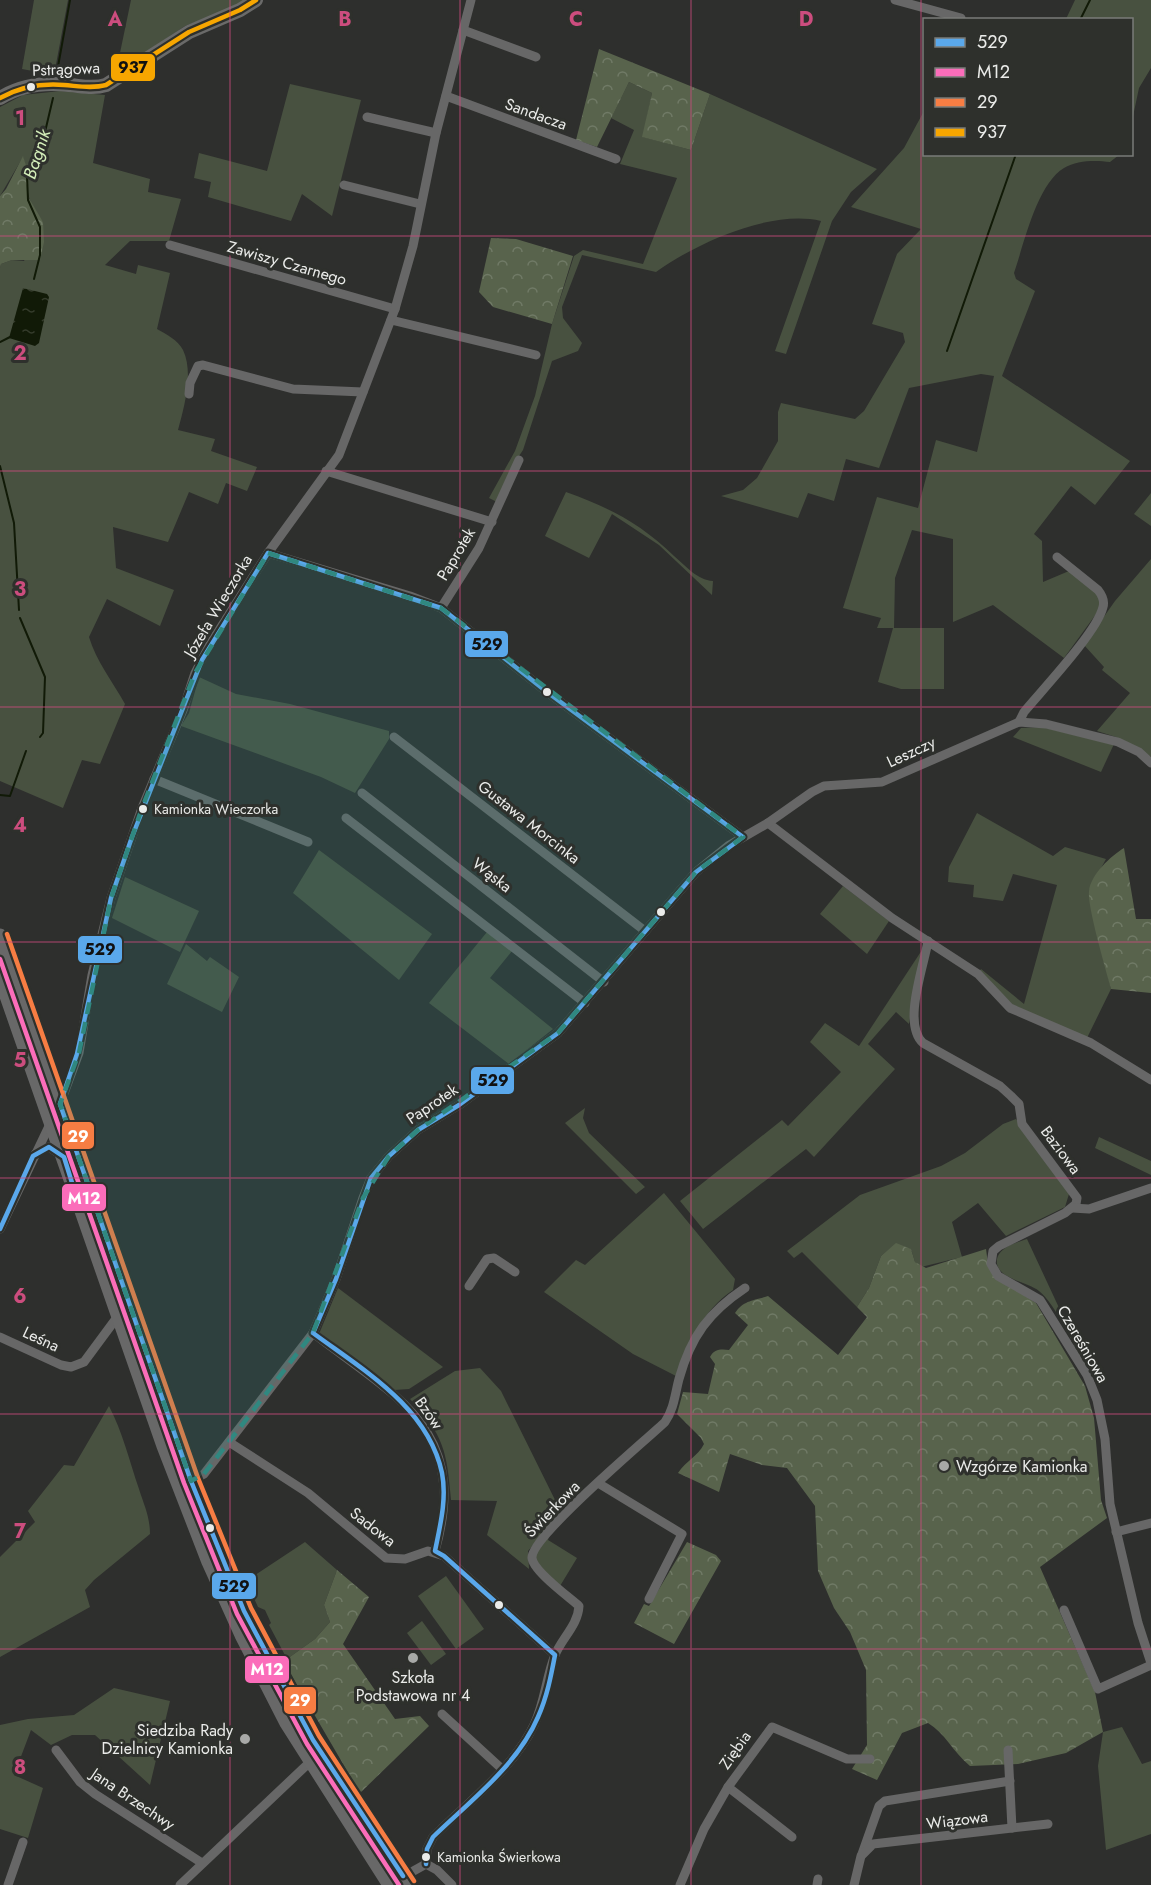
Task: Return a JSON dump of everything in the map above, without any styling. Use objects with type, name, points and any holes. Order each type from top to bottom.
[{"type":"main road","points":[[0,936],[191,1481],[244,1611],[281,1684],[398,1883]]},
{"type":"main road","points":[[0,976],[118,1316],[186,1504],[225,1599],[275,1701],[311,1761],[398,1883]]},
{"type":"street","name":"Pstrągowa","points":[[0,98],[29,85],[106,85],[189,32],[240,10],[256,0]]},
{"type":"street","points":[[344,185],[420,204],[471,0]]},
{"type":"street","points":[[895,0],[961,18]]},
{"type":"street","points":[[463,30],[536,57]]},
{"type":"street","name":"Sandacza","points":[[446,96],[616,159]]},
{"type":"street","points":[[368,117],[436,134]]},
{"type":"street","name":"Józefa Wieczorka","points":[[60,1104],[74,1072],[111,898],[195,673],[208,646],[268,553],[339,455],[395,309],[413,246],[420,204]]},
{"type":"street","name":"Zawiszy Czarnego","points":[[170,245],[395,309]]},
{"type":"street","points":[[391,320],[536,355]]},
{"type":"street","points":[[189,394],[194,372],[198,366],[203,365],[293,389],[363,392]]},
{"type":"street","points":[[492,522],[519,460]]},
{"type":"street","name":"Paprotek","points":[[326,471],[492,522],[441,608]]},
{"type":"street","points":[[268,553],[410,596],[441,608],[548,692],[743,837]]},
{"type":"street","points":[[1019,722],[1024,712],[1092,628],[1103,608],[1102,595],[1098,590],[1057,557]]},
{"type":"street","name":"Leszczy","points":[[812,792],[824,786],[882,782],[1019,722],[1046,724],[1118,742],[1139,752],[1151,763]]},
{"type":"street","name":"Gustawa Morcinka","points":[[394,737],[645,931]]},
{"type":"street","points":[[154,779],[308,842]]},
{"type":"street","name":"Paprotek","points":[[191,1481],[204,1474],[313,1333],[336,1279],[371,1178],[389,1156],[418,1130],[534,1052],[558,1033],[696,872],[743,837],[768,823],[812,792]]},
{"type":"street","name":"Wąska","points":[[362,793],[604,981]]},
{"type":"street","points":[[346,818],[585,1003]]},
{"type":"street","points":[[768,823],[864,897],[978,974],[1015,1011],[1091,1043],[1151,1080]]},
{"type":"street","name":"Baziowa","points":[[928,940],[913,1014],[915,1032],[923,1043],[1000,1086],[1019,1104],[1022,1124],[1077,1198],[1072,1208]]},
{"type":"street","points":[[44,1063],[59,1078],[74,1072]]},
{"type":"street","points":[[0,1229],[51,1122]]},
{"type":"street","points":[[33,1156],[40,1150],[49,1148],[63,1157]]},
{"type":"street","points":[[1072,1208],[1089,1209],[1151,1188]]},
{"type":"street","name":"Czereśniowa","points":[[1072,1208],[993,1251],[991,1264],[998,1276],[1040,1300],[1087,1375],[1101,1412],[1107,1452],[1107,1484],[1116,1532],[1138,1623],[1151,1662]]},
{"type":"street","points":[[469,1286],[487,1259],[494,1258],[515,1272]]},
{"type":"street","name":"Świerkowa","points":[[426,1864],[427,1849],[433,1837],[502,1769],[534,1727],[543,1703],[555,1655],[577,1617],[579,1606],[535,1567],[531,1556],[534,1547],[566,1512],[665,1422],[672,1409],[687,1358],[701,1327],[721,1304],[746,1288]]},
{"type":"street","name":"Leśna","points":[[0,1336],[61,1365],[76,1366],[84,1362],[118,1316]]},
{"type":"street","name":"Bzów","points":[[313,1333],[406,1404],[432,1443],[444,1473],[446,1488],[443,1521],[435,1551]]},
{"type":"street","name":"Sadowa","points":[[229,1442],[308,1493],[386,1558],[405,1558],[435,1551]]},
{"type":"street","name":"Świerkowa","points":[[598,1483],[678,1529],[683,1536],[649,1599]]},
{"type":"street","points":[[1116,1532],[1151,1523]]},
{"type":"street","points":[[435,1551],[444,1556],[555,1655]]},
{"type":"street","points":[[1064,1610],[1098,1689],[1151,1662]]},
{"type":"street","points":[[442,1714],[502,1769]]},
{"type":"street","name":"Ziębia","points":[[683,1884],[704,1829],[728,1787],[772,1727],[847,1759],[870,1759]]},
{"type":"street","name":"Jana Brzechwy","points":[[56,1750],[80,1782],[95,1794],[202,1863]]},
{"type":"street","name":"Wiązowa","points":[[861,1856],[873,1844],[1012,1828],[1008,1750]]},
{"type":"street","points":[[180,1885],[311,1761]]},
{"type":"street","points":[[854,1885],[861,1856],[879,1806],[885,1801],[1010,1781]]},
{"type":"street","points":[[728,1787],[792,1837]]},
{"type":"street","points":[[1012,1828],[1048,1824]]},
{"type":"street","points":[[8,1885],[23,1842]]},
{"type":"street","points":[[398,1883],[426,1864],[437,1870],[452,1885]]},
{"type":"highlighted area","points":[[268,553],[441,608],[743,837],[696,872],[558,1033],[418,1130],[389,1156],[363,1198],[313,1333],[204,1474],[191,1481],[60,1104],[79,1053],[111,898],[142,808],[195,673]]},
{"type":"shaded area","points":[[34,0],[68,0],[54,75],[22,69]]},
{"type":"shaded area","points":[[131,0],[245,0],[234,8],[185,26],[116,72]]},
{"type":"shaded area","points":[[1075,0],[1151,0],[1151,68],[1139,88],[1133,116],[1133,18],[1066,18]]},
{"type":"shaded area","points":[[629,82],[652,93],[643,137],[691,150],[710,94],[877,169],[851,192],[832,221],[786,354],[775,351],[821,221],[801,219],[757,224],[713,240],[656,272],[582,255],[562,307],[563,318],[582,343],[578,351],[552,361],[523,450],[513,465],[497,502],[489,498],[515,451],[535,396],[552,324],[574,256],[583,250],[643,264],[677,178],[620,164],[634,130],[611,118]]},
{"type":"shaded area","points":[[290,84],[361,100],[332,216],[302,194],[291,221],[208,197],[211,182],[194,178],[199,153],[267,171]]},
{"type":"shaded area","points":[[60,91],[105,95],[93,163],[150,179],[148,192],[181,199],[169,241],[130,241],[105,265],[136,274],[138,265],[170,273],[157,329],[178,343],[186,359],[187,390],[178,430],[215,439],[211,451],[257,467],[247,491],[226,483],[218,504],[189,492],[168,542],[113,527],[116,568],[174,590],[160,626],[107,599],[89,637],[100,663],[125,704],[100,764],[82,760],[63,808],[0,781],[0,268],[1,264],[12,260],[24,261],[43,222],[29,197],[23,157],[0,196],[0,107],[23,95]]},
{"type":"shaded area","points":[[923,113],[923,156],[1118,156],[1110,162],[1075,163],[1064,168],[1046,187],[1027,231],[1014,273],[1016,279],[1035,291],[1002,376],[1130,461],[1095,505],[1071,486],[1034,534],[1042,541],[1043,582],[1069,571],[1096,592],[1101,599],[1099,610],[1064,658],[993,605],[953,622],[953,539],[912,530],[895,578],[894,628],[944,628],[944,689],[901,689],[878,682],[893,628],[877,628],[881,618],[843,608],[877,497],[918,508],[936,440],[977,452],[994,376],[981,374],[909,388],[879,468],[846,459],[834,501],[808,493],[798,518],[721,496],[743,490],[757,478],[778,441],[778,412],[781,403],[855,419],[864,411],[905,342],[903,333],[872,324],[897,254],[921,229],[851,207],[904,148]]},
{"type":"shaded area","points":[[566,492],[611,511],[649,534],[692,572],[713,581],[712,595],[659,545],[612,514],[589,558],[545,536]]},
{"type":"shaded area","points":[[1151,493],[1151,526],[1134,514]]},
{"type":"shaded area","points":[[1151,559],[1151,757],[1116,737],[1097,731],[1130,693],[1102,670],[1104,667],[1084,645],[1115,601]]},
{"type":"shaded area","points":[[199,677],[236,694],[290,704],[389,731],[389,739],[355,793],[321,777],[181,726],[189,713]]},
{"type":"shaded area","points":[[1042,727],[1114,744],[1101,772],[1013,737],[1021,728]]},
{"type":"shaded area","points":[[977,813],[1053,856],[1065,847],[1106,859],[1089,891],[1111,989],[1087,1038],[1019,1011],[979,972],[981,969],[1024,1004],[1057,885],[1013,874],[1003,901],[973,897],[974,885],[948,882],[949,867]]},
{"type":"shaded area","points":[[319,850],[432,934],[399,980],[293,893]]},
{"type":"shaded area","points":[[125,877],[199,911],[180,952],[112,918]]},
{"type":"shaded area","points":[[843,886],[889,921],[867,954],[820,914]]},
{"type":"shaded area","points":[[487,932],[512,951],[490,978],[553,1029],[509,1064],[429,1003]]},
{"type":"shaded area","points":[[186,944],[207,961],[210,957],[239,977],[222,1012],[167,984]]},
{"type":"shaded area","points":[[922,950],[909,1024],[896,1012],[868,1044],[895,1069],[814,1157],[806,1149],[703,1229],[680,1201],[782,1120],[788,1126],[841,1072],[810,1042],[825,1023],[859,1046]]},
{"type":"shaded area","points":[[585,1108],[583,1118],[589,1133],[645,1187],[636,1194],[565,1123]]},
{"type":"shaded area","points":[[1016,1119],[1069,1194],[1065,1207],[1006,1236],[978,1203],[952,1222],[962,1257],[921,1267],[915,1262],[911,1249],[892,1247],[881,1256],[869,1288],[857,1307],[802,1252],[794,1258],[787,1251],[860,1195],[941,1166],[965,1153],[1003,1124]]},
{"type":"shaded area","points":[[1099,1137],[1151,1161],[1151,1175],[1095,1148]]},
{"type":"shaded area","points":[[664,1193],[735,1279],[733,1290],[713,1307],[698,1328],[676,1376],[633,1354],[544,1292],[576,1260],[585,1265]]},
{"type":"shaded area","points":[[1027,1239],[1088,1370],[1045,1297],[1034,1288],[1008,1277],[999,1269],[997,1258],[999,1254],[1012,1244]]},
{"type":"shaded area","points":[[338,1288],[443,1367],[409,1389],[394,1390],[319,1334]]},
{"type":"shaded area","points":[[480,1368],[501,1391],[561,1512],[528,1551],[529,1569],[487,1535],[497,1501],[451,1500],[448,1469],[442,1445],[430,1423],[410,1399],[455,1371]]},
{"type":"shaded area","points":[[109,1406],[122,1436],[145,1506],[150,1534],[85,1590],[90,1607],[0,1657],[0,1557],[35,1522],[28,1511],[64,1465],[74,1466]]},
{"type":"shaded area","points":[[549,1536],[548,1540],[577,1558],[560,1586],[537,1565],[535,1553]]},
{"type":"shaded area","points":[[305,1542],[337,1570],[324,1605],[330,1622],[315,1639],[287,1659],[269,1625],[271,1623],[265,1610],[258,1607],[246,1581]]},
{"type":"shaded area","points":[[446,1576],[484,1629],[456,1649],[418,1596]]},
{"type":"shaded area","points":[[422,1621],[446,1654],[431,1665],[407,1633]]},
{"type":"shaded area","points":[[114,1688],[170,1701],[150,1785],[95,1735],[72,1735],[51,1745],[31,1730],[14,1775],[43,1788],[28,1838],[0,1829],[0,1725],[28,1719],[74,1715]]},
{"type":"shaded area","points":[[1122,1727],[1142,1764],[1151,1761],[1151,1834],[1106,1850],[1098,1766],[1103,1732]]},
{"type":"green space","points":[[599,49],[710,94],[691,150],[642,137],[652,93],[629,82],[597,147],[576,140]]},
{"type":"green space","points":[[23,156],[27,169],[27,195],[43,222],[44,242],[40,260],[12,260],[1,264],[0,268],[0,196]]},
{"type":"green space","points":[[491,238],[516,239],[573,256],[552,324],[493,307],[479,292]]},
{"type":"green space","points":[[1124,848],[1136,919],[1151,919],[1151,993],[1111,989],[1091,910],[1089,891],[1093,878],[1113,856]]},
{"type":"green space","points":[[896,1243],[911,1249],[915,1262],[926,1268],[986,1249],[988,1264],[1004,1282],[1036,1303],[1085,1386],[1094,1418],[1101,1500],[1107,1518],[1040,1567],[1095,1692],[1103,1732],[1066,1753],[1018,1764],[970,1766],[928,1723],[902,1733],[877,1780],[852,1769],[867,1745],[866,1670],[850,1632],[834,1608],[818,1571],[815,1506],[787,1468],[762,1465],[730,1454],[719,1492],[678,1473],[704,1444],[677,1414],[683,1392],[708,1394],[715,1364],[710,1357],[718,1350],[729,1350],[748,1325],[735,1313],[738,1309],[749,1302],[768,1296],[838,1355],[867,1317],[857,1307],[869,1288],[881,1256]]},
{"type":"green space","points":[[687,1542],[716,1555],[721,1561],[674,1644],[634,1623],[644,1604],[649,1606]]},
{"type":"green space","points":[[337,1570],[369,1597],[343,1644],[395,1719],[420,1716],[429,1726],[360,1793],[286,1666],[287,1659],[315,1639],[330,1622],[324,1605]]},
{"type":"water","points":[[23,288],[47,294],[49,297],[39,343],[35,346],[9,338]]},
{"type":"waterway","name":"Bagnik","points":[[57,72],[70,0]]},
{"type":"waterway","points":[[1081,18],[1090,0]]},
{"type":"waterway","name":"Bagnik","points":[[34,279],[40,255],[40,227],[28,200],[27,176],[33,174],[37,166],[53,98]]},
{"type":"waterway","points":[[947,351],[1015,156]]},
{"type":"waterway","points":[[0,342],[10,337]]},
{"type":"waterway","points":[[0,466],[14,523],[19,610]]},
{"type":"waterway","points":[[20,618],[45,677],[43,733],[40,737]]},
{"type":"waterway","points":[[0,795],[10,796],[26,751]]},
{"type":"transit line","name":"937","points":[[0,98],[15,91],[39,85],[90,87],[106,85],[189,32],[240,10],[256,0]]},
{"type":"transit line","name":"529","points":[[403,1876],[313,1740],[244,1611],[191,1481],[60,1104],[77,1054],[111,898],[132,837],[202,660],[268,553],[441,608],[547,692],[743,837],[696,872],[558,1033],[459,1105],[418,1130],[389,1156],[371,1178],[336,1279],[313,1333],[391,1392],[423,1428],[442,1473],[444,1493],[435,1551],[444,1556],[555,1655],[544,1702],[529,1735],[492,1782],[433,1837],[427,1849],[426,1864]]},
{"type":"transit line","name":"29","points":[[7,934],[198,1478],[251,1608],[319,1736],[414,1881]]},
{"type":"transit line","name":"M12","points":[[0,959],[184,1483],[237,1614],[307,1744],[399,1885]]},
{"type":"transit line","name":"529","points":[[0,1229],[33,1156],[49,1147],[64,1157],[73,1186]]},
{"type":"place","name":"Kamionka Wieczorka","points":[[143,809]]},
{"type":"place","name":"Wzgórze Kamionka","points":[[944,1466]]},
{"type":"place","name":"Szkoła Podstawowa nr 4","points":[[413,1658]]},
{"type":"place","name":"Siedziba Rady Dzielnicy Kamionka","points":[[245,1739]]},
{"type":"place","name":"Kamionka Świerkowa","points":[[426,1857]]}]
